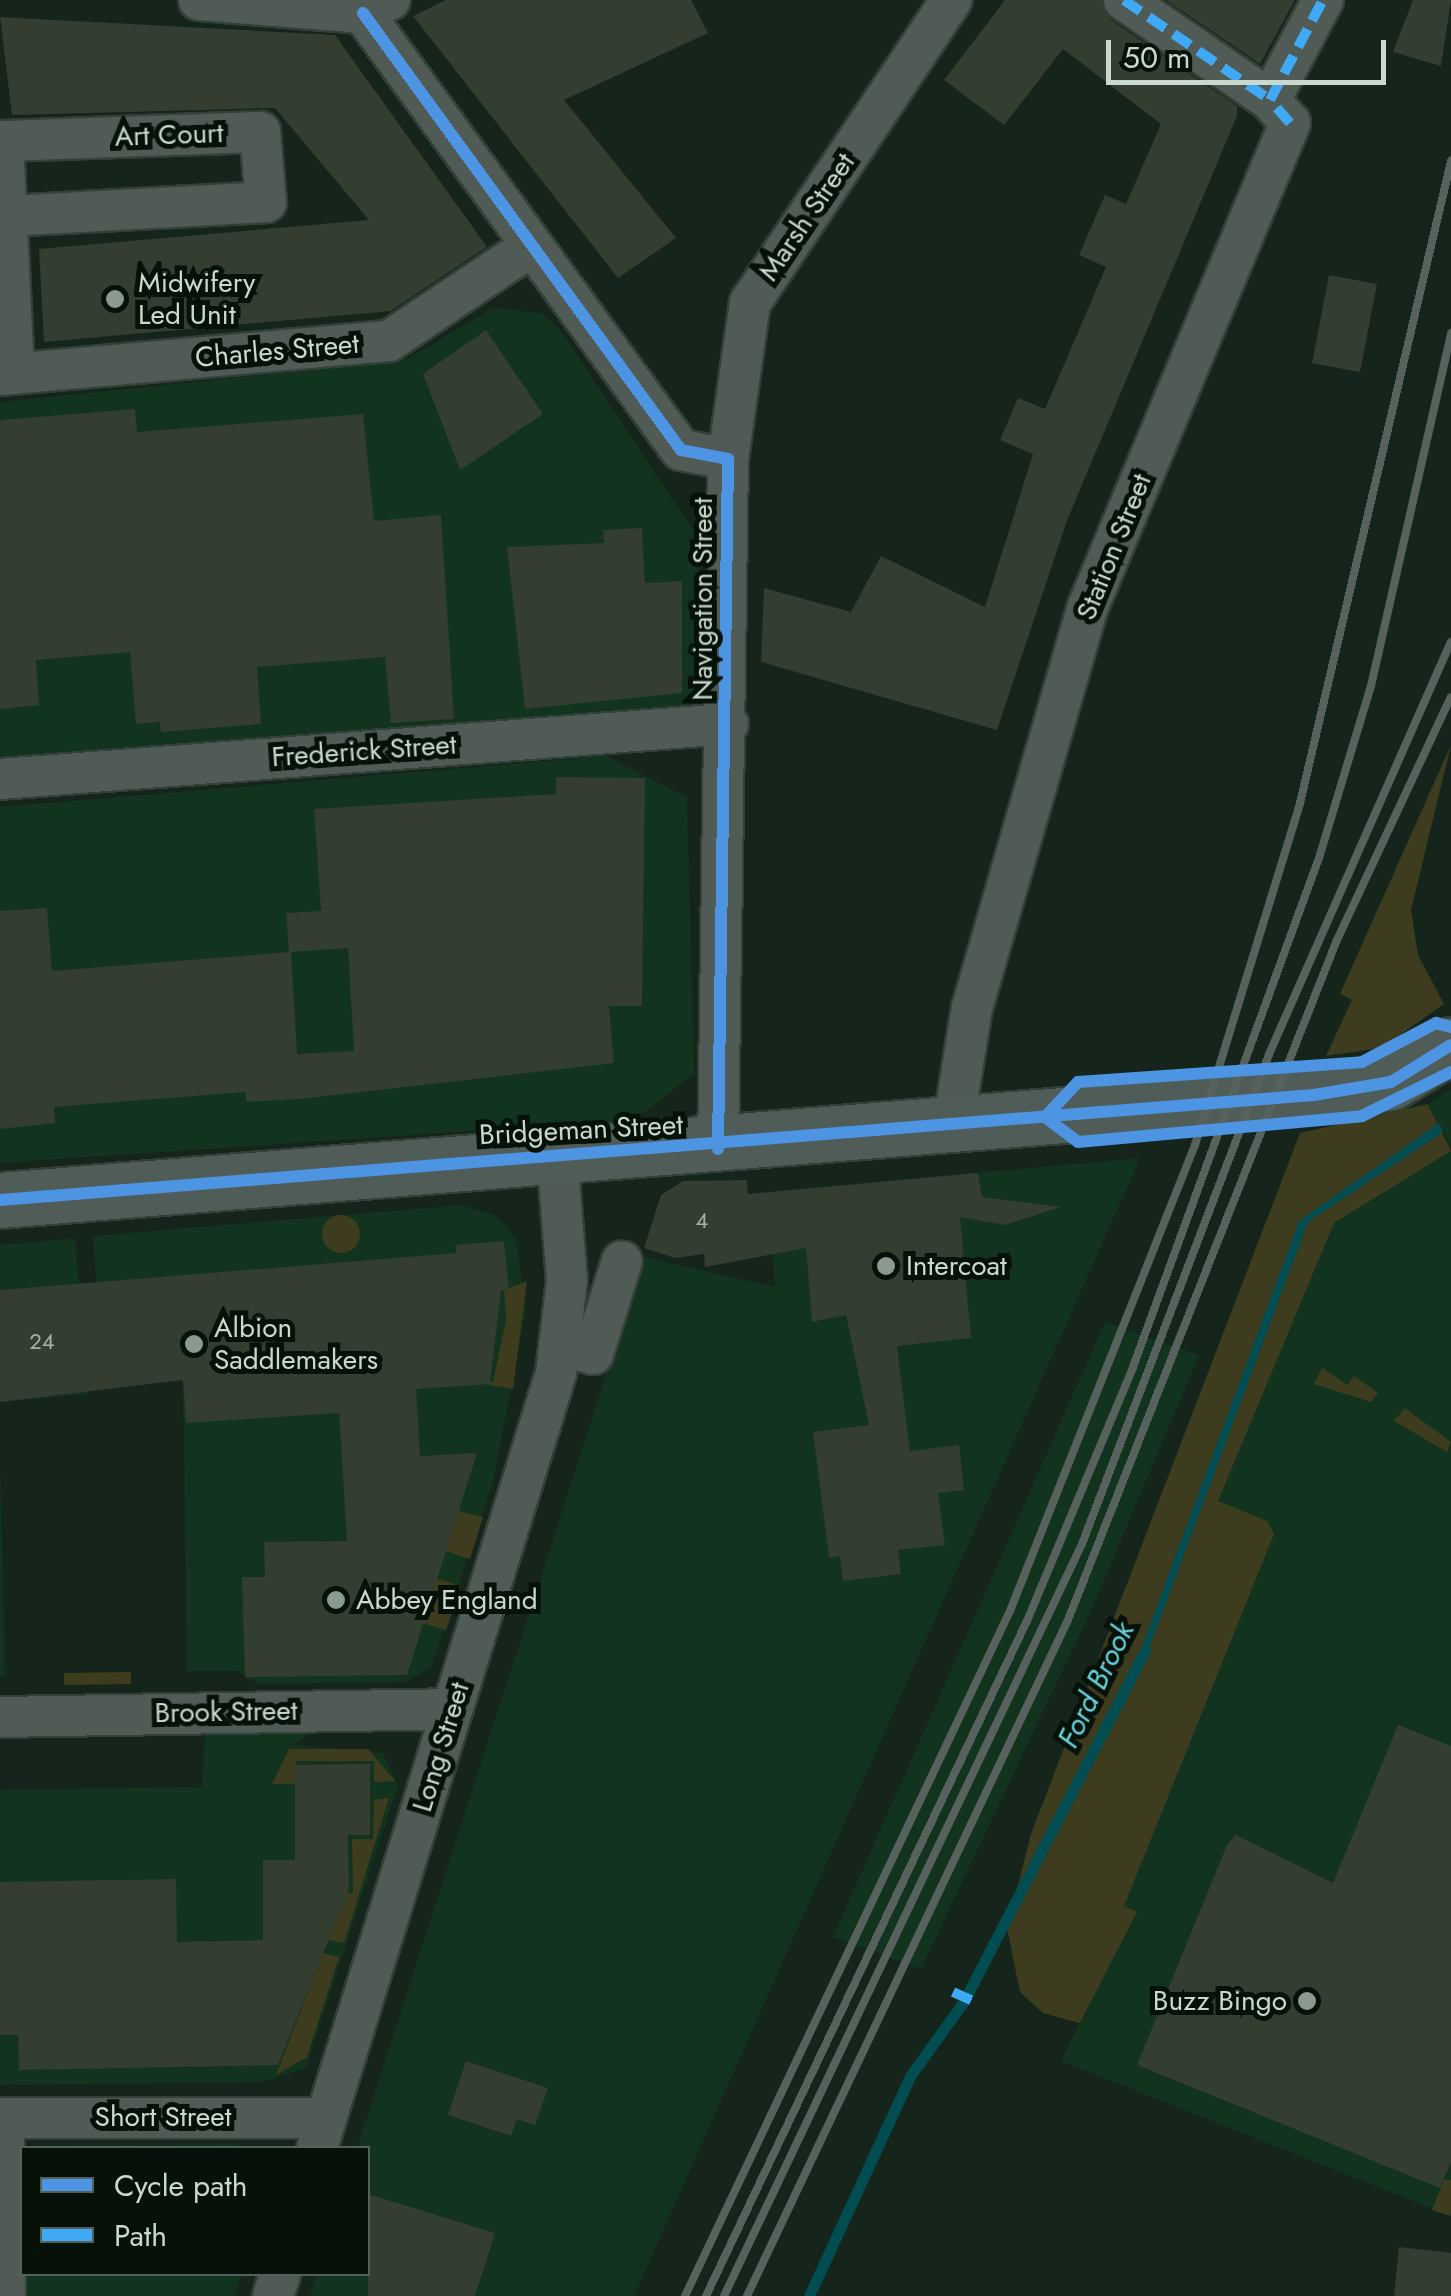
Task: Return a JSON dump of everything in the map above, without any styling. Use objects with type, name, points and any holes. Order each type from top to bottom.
[{"type":"street","points":[[199,0],[376,6]]},
{"type":"street","name":"Marsh Street","points":[[728,459],[750,303],[952,0]]},
{"type":"street","points":[[1124,0],[1280,111]]},
{"type":"street","name":"Station Street","points":[[953,1126],[972,1008],[1087,609],[1322,0]]},
{"type":"street","name":"Navigation Street","points":[[376,6],[527,249],[680,450],[728,459],[728,724],[718,1148]]},
{"type":"street","name":"Art Court","points":[[6,216],[266,202],[260,132],[3,141],[7,375]]},
{"type":"street","name":"Charles Street","points":[[7,375],[389,341],[527,249]]},
{"type":"street","name":"Frederick Street","points":[[0,779],[728,724]]},
{"type":"street","name":"Bridgeman Street","points":[[0,1200],[557,1154],[718,1148],[1375,1086],[1451,1045]]},
{"type":"street","name":"Long Street","points":[[322,2133],[559,1345],[567,1281],[557,1154]]},
{"type":"street","points":[[559,1345],[594,1354],[622,1261]]},
{"type":"street","name":"Brook Street","points":[[0,1717],[452,1708]]},
{"type":"street","points":[[2,2118],[5,2296]]},
{"type":"street","name":"Short Street","points":[[2,2118],[322,2133]]},
{"type":"shaded area","points":[[493,308],[541,313],[559,328],[699,539],[700,705],[0,762],[0,402],[406,360]]},
{"type":"shaded area","points":[[1451,745],[1411,910],[1418,955],[1444,1004],[1381,1048],[1326,1056],[1352,1000],[1340,994]]},
{"type":"shaded area","points":[[606,756],[687,797],[694,1074],[634,1120],[0,1163],[0,807]]},
{"type":"shaded area","points":[[1451,1089],[1451,1146],[1428,1104]]},
{"type":"shaded area","points":[[1428,1104],[1451,1151],[1334,1223],[1218,1501],[1267,1521],[1274,1534],[1124,1906],[1137,1912],[1080,2023],[1043,2013],[1020,1992],[1007,1928],[1031,1834],[1300,1133]]},
{"type":"shaded area","points":[[1451,1151],[1451,2216],[1061,2061],[1136,1913],[1124,1906],[1267,1521],[1217,1502],[1334,1223]]},
{"type":"shaded area","points":[[1140,1158],[634,2296],[310,2296],[316,2276],[370,2276],[370,2146],[358,2146],[644,1257],[775,1287],[767,1192]]},
{"type":"shaded area","points":[[462,1205],[496,1216],[516,1238],[526,1310],[493,1481],[431,1668],[405,1682],[258,1684],[238,1671],[187,1671],[183,1381],[104,1386],[93,1236]]},
{"type":"shaded area","points":[[341,1215],[354,1221],[360,1234],[354,1247],[341,1253],[328,1247],[322,1234],[328,1221]]},
{"type":"shaded area","points":[[75,1238],[88,1394],[0,1402],[0,1245]]},
{"type":"shaded area","points":[[527,1281],[513,1389],[485,1384],[493,1382],[506,1320],[504,1290]]},
{"type":"shaded area","points":[[1105,1322],[1199,1355],[1094,1604],[921,1969],[833,1937]]},
{"type":"shaded area","points":[[1322,1368],[1347,1385],[1354,1376],[1378,1393],[1371,1402],[1314,1384]]},
{"type":"shaded area","points":[[1405,1408],[1451,1442],[1447,1452],[1394,1421]]},
{"type":"shaded area","points":[[0,1455],[5,1677],[0,1677]]},
{"type":"shaded area","points":[[455,1510],[483,1517],[470,1559],[443,1550]]},
{"type":"shaded area","points":[[435,1578],[461,1586],[446,1630],[422,1623]]},
{"type":"shaded area","points":[[131,1672],[131,1684],[64,1685],[64,1673]]},
{"type":"shaded area","points":[[310,1733],[293,1745],[383,1753],[398,1785],[306,2068],[261,2082],[0,2085],[0,1790],[202,1787],[205,1735]]},
{"type":"shaded area","points":[[289,1749],[368,1749],[395,1781],[374,1782],[374,1761],[296,1761],[295,1784],[272,1784]]},
{"type":"shaded area","points":[[389,1798],[344,1943],[328,1940],[331,1894],[353,1893],[352,1839],[373,1839],[374,1800]]},
{"type":"shaded area","points":[[323,1953],[339,1957],[307,2057],[276,2075]]},
{"type":"shaded area","points":[[237,2144],[240,2146],[20,2146],[20,2276],[241,2276],[234,2296],[0,2296],[0,2146]]},
{"type":"shaded area","points":[[1444,2180],[1451,2180],[1451,2216],[1432,2210]]},
{"type":"water","points":[[1439,1123],[1443,1132],[1308,1222],[1144,1662],[1137,1660],[1299,1221]]},
{"type":"building","points":[[446,0],[691,0],[708,33],[564,100],[676,238],[618,278],[413,16]]},
{"type":"building","points":[[1005,0],[1101,0],[1111,20],[1237,106],[1237,116],[1068,518],[997,730],[761,662],[764,588],[851,612],[881,556],[985,607],[1033,454],[1000,440],[1018,398],[1045,409],[1106,267],[1079,255],[1105,195],[1126,204],[1161,124],[1063,49],[1004,125],[944,80]]},
{"type":"building","points":[[1166,0],[1295,0],[1260,64]]},
{"type":"building","points":[[1413,0],[1451,0],[1441,66],[1393,52]]},
{"type":"building","points":[[0,17],[335,35],[487,247],[391,311],[44,342],[39,249],[369,220],[275,108],[12,115]]},
{"type":"building","points":[[1329,275],[1377,284],[1360,372],[1312,363]]},
{"type":"building","points":[[486,330],[543,414],[460,470],[423,374]]},
{"type":"building","points":[[135,409],[137,432],[363,414],[374,521],[441,515],[454,719],[391,723],[385,657],[257,667],[261,724],[161,732],[160,722],[136,724],[130,652],[36,660],[39,705],[0,709],[0,420]]},
{"type":"building","points":[[642,528],[645,583],[682,581],[682,693],[525,709],[507,547],[604,543],[603,530]]},
{"type":"building","points":[[556,777],[645,778],[642,1006],[609,1006],[614,1063],[300,1099],[246,1102],[246,1092],[54,1107],[55,1123],[0,1129],[0,911],[47,908],[52,971],[289,952],[286,913],[321,911],[314,809],[556,794]],"holes":[[[348,948],[354,1051],[297,1054],[291,952]]]},
{"type":"building","points":[[978,1173],[982,1197],[1061,1207],[1005,1225],[960,1217],[971,1338],[897,1346],[910,1451],[959,1445],[964,1490],[938,1493],[945,1545],[898,1550],[901,1574],[843,1581],[840,1556],[829,1558],[813,1432],[869,1425],[846,1315],[812,1322],[806,1248],[705,1267],[704,1254],[675,1258],[644,1248],[661,1195],[683,1181],[747,1180],[748,1194]]},
{"type":"building","points":[[504,1241],[509,1290],[501,1290],[490,1384],[416,1389],[420,1456],[477,1453],[407,1675],[245,1677],[242,1577],[265,1577],[264,1542],[347,1541],[339,1413],[186,1423],[183,1380],[0,1402],[0,1290],[456,1253],[455,1245]]},
{"type":"building","name":"Buzz Bingo","points":[[1398,1725],[1451,1746],[1451,2162],[1440,2188],[1137,2065],[1227,1845],[1236,1835],[1333,1883]]},
{"type":"building","points":[[370,1764],[370,1835],[348,1835],[349,1889],[278,2065],[19,2070],[18,2035],[0,2035],[0,1882],[176,1879],[177,1942],[263,1940],[263,1860],[295,1860],[295,1765]]},
{"type":"building","points":[[466,2061],[548,2088],[535,2125],[517,2119],[511,2136],[448,2115]]},
{"type":"building","points":[[370,2195],[495,2233],[475,2296],[368,2296]]},
{"type":"building","points":[[1399,2247],[1451,2253],[1451,2296],[1394,2296]]},
{"type":"waterway","name":"Ford Brook","points":[[809,2296],[910,2076],[964,2001],[1145,1650]]},
{"type":"railway","points":[[685,2296],[1010,1611],[1195,1145],[1300,803],[1451,161]]},
{"type":"railway","points":[[706,2296],[1027,1621],[1133,1367],[1319,858],[1371,686],[1451,333]]},
{"type":"railway","points":[[724,2296],[1082,1544],[1270,1052],[1451,642]]},
{"type":"railway","points":[[747,2296],[1068,1620],[1337,940],[1451,697]]},
{"type":"marked path","points":[[1124,0],[1270,100]]},
{"type":"marked path","points":[[1290,123],[1270,100],[1323,0]]},
{"type":"marked path","points":[[953,1992],[978,2003]]},
{"type":"cycle path","points":[[363,13],[681,450],[728,459],[718,1149]]},
{"type":"cycle path","points":[[1045,1117],[1078,1082],[1362,1062],[1436,1023],[1451,1027]]},
{"type":"cycle path","points":[[0,1200],[1314,1095],[1391,1082],[1451,1045]]},
{"type":"cycle path","points":[[1045,1117],[1078,1142],[1362,1116],[1451,1072]]},
{"type":"place","name":"Midwifery Led Unit","points":[[115,299]]},
{"type":"place","name":"Intercoat","points":[[886,1266]]},
{"type":"place","name":"Albion Saddlemakers","points":[[194,1344]]},
{"type":"place","name":"Abbey England","points":[[336,1600]]},
{"type":"place","name":"Buzz Bingo","points":[[1307,2001]]}]
